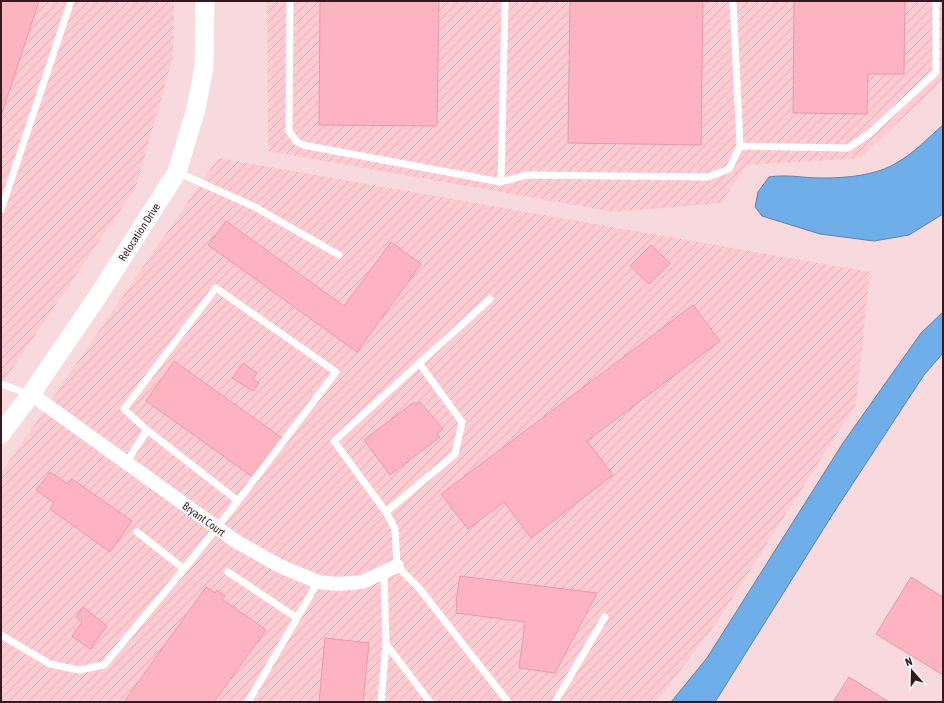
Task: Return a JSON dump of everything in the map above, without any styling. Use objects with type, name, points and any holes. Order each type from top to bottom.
[{"type":"street","name":"Relocation Drive","points":[[1,434],[31,394],[96,299],[177,172],[196,109],[204,67],[205,1]]},
{"type":"street","name":"Bryant Court","points":[[31,394],[237,542],[280,566],[318,582],[338,584],[355,583],[391,569]]},
{"type":"lane","points":[[1,210],[71,1]]},
{"type":"lane","points":[[290,1],[289,131],[296,141],[304,145],[501,182],[526,175],[708,178],[729,169],[740,146],[733,1]]},
{"type":"lane","points":[[501,182],[505,1]]},
{"type":"lane","points":[[936,1],[936,72]]},
{"type":"lane","points":[[740,146],[848,148],[869,134],[943,66]]},
{"type":"lane","points":[[177,172],[255,207],[339,254]]},
{"type":"lane","points":[[1,635],[50,664],[79,670],[104,666],[217,528],[238,501],[336,372],[216,288],[124,409],[147,430],[238,501]]},
{"type":"lane","points":[[381,702],[391,569],[396,529],[386,512],[334,441],[490,299]]},
{"type":"lane","points":[[386,512],[455,454],[462,422],[419,363]]},
{"type":"lane","points":[[1,384],[31,394]]},
{"type":"lane","points":[[126,463],[147,430]]},
{"type":"lane","points":[[137,532],[184,569]]},
{"type":"lane","points":[[391,569],[419,588],[508,702]]},
{"type":"lane","points":[[228,572],[297,618]]},
{"type":"lane","points":[[248,702],[318,582]]},
{"type":"lane","points":[[555,702],[605,617]]},
{"type":"lane","points":[[386,644],[430,702]]},
{"type":"shaded area","points":[[1,1],[174,1],[173,57],[136,187],[1,385]]},
{"type":"shaded area","points":[[267,1],[943,1],[943,80],[860,158],[747,165],[721,203],[615,212],[268,151]]},
{"type":"shaded area","points":[[218,158],[870,272],[856,404],[717,622],[656,702],[1,702],[1,473]]},
{"type":"water","points":[[943,125],[943,214],[909,235],[874,241],[820,234],[762,216],[755,207],[758,192],[769,177],[840,177],[870,173],[889,167],[898,162],[921,145]]},
{"type":"water","points":[[943,312],[943,353],[924,375],[836,509],[715,702],[671,702],[707,658],[843,443],[921,333]]},
{"type":"building","points":[[1,1],[39,1],[1,116]]},
{"type":"building","points":[[320,1],[439,1],[437,126],[319,125]]},
{"type":"building","points":[[570,1],[703,1],[701,145],[568,143]]},
{"type":"building","points":[[794,1],[905,1],[904,74],[868,74],[867,114],[793,113]]},
{"type":"building","points":[[226,221],[344,306],[391,242],[421,264],[357,352],[208,245]]},
{"type":"building","points":[[651,245],[670,263],[649,284],[630,266]]},
{"type":"building","points":[[693,305],[720,341],[587,441],[613,475],[531,538],[504,502],[468,529],[441,494]]},
{"type":"building","points":[[174,361],[282,438],[254,478],[146,401]]},
{"type":"building","points":[[243,363],[257,373],[253,379],[259,383],[253,391],[232,378]]},
{"type":"building","points":[[414,402],[416,405],[420,402],[443,429],[437,434],[440,437],[390,475],[364,440]]},
{"type":"building","points":[[50,472],[68,484],[72,479],[132,521],[110,552],[50,509],[54,503],[36,490]]},
{"type":"building","points":[[460,576],[597,593],[555,673],[519,668],[525,622],[456,613],[456,601]]},
{"type":"building","points":[[911,577],[943,597],[943,675],[876,634]]},
{"type":"building","points":[[206,587],[215,593],[217,590],[225,596],[222,599],[266,630],[214,702],[124,702]]},
{"type":"building","points":[[83,607],[107,626],[90,649],[72,636],[82,622],[76,617]]},
{"type":"building","points":[[325,638],[369,643],[363,702],[319,702]]},
{"type":"building","points":[[849,677],[889,702],[833,702]]}]
